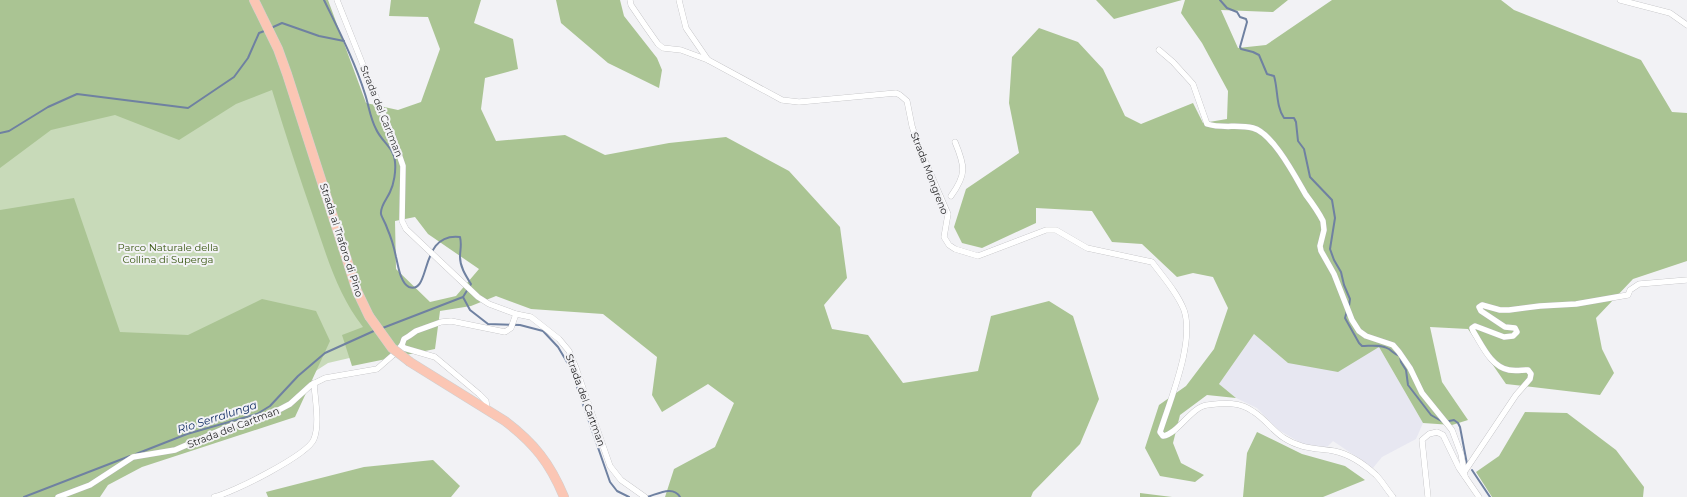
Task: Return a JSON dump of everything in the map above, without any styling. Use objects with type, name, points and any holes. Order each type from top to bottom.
[{"type":"main road","name":"Strada al Traforo di Pino","points":[[256,3],[278,49],[313,150],[357,291],[369,316],[392,348],[410,362],[505,420],[530,442],[551,468],[564,497]]},
{"type":"street","name":"Strada del Cartman","points":[[338,0],[393,137],[403,166],[402,221],[406,229],[473,292],[489,304],[516,314],[531,317],[559,339],[569,351],[576,368],[610,466],[621,480],[643,495]]},
{"type":"street","name":"Strada Mongreno","points":[[630,0],[631,5],[658,44],[663,48],[681,50],[708,60],[774,98],[792,102],[891,94],[900,95],[907,100],[912,126],[948,214],[944,237],[949,245],[955,249],[978,256],[1046,230],[1056,230],[1087,248],[1152,262],[1174,292],[1184,310],[1187,326],[1184,354],[1160,432],[1163,436],[1168,435],[1185,419],[1204,405],[1228,403],[1242,405],[1255,412],[1284,438],[1306,448],[1335,452],[1350,457],[1376,476],[1393,497]]},
{"type":"street","points":[[679,0],[686,28],[708,60]]},
{"type":"street","points":[[1620,0],[1670,13],[1687,25]]},
{"type":"street","points":[[1159,50],[1173,62],[1193,84],[1207,124],[1218,126],[1246,126],[1261,131],[1268,137],[1292,170],[1323,221],[1324,230],[1320,246],[1321,251],[1334,274],[1352,320],[1359,331],[1366,336],[1393,345],[1399,352],[1410,368],[1422,393],[1452,430],[1461,454],[1465,474]]},
{"type":"street","points":[[945,207],[960,182],[964,168],[955,142]]},
{"type":"street","points":[[1465,474],[1516,395],[1530,379],[1531,374],[1528,370],[1509,370],[1498,366],[1493,361],[1472,328],[1475,326],[1504,337],[1513,336],[1517,332],[1515,328],[1505,327],[1481,311],[1479,307],[1482,305],[1500,310],[1509,310],[1540,306],[1576,304],[1628,295],[1630,290],[1639,284],[1687,280]]},
{"type":"street","name":"Strada del Cartman","points":[[58,497],[90,485],[133,457],[175,450],[228,428],[271,414],[290,404],[314,384],[325,378],[377,369],[402,345],[404,340],[416,331],[440,322],[451,321],[505,332],[510,328],[516,314]]},
{"type":"street","points":[[402,345],[404,348],[435,357],[486,401],[487,409]]},
{"type":"street","points":[[214,497],[225,494],[257,478],[291,459],[310,445],[314,440],[316,430],[314,384]]},
{"type":"street","points":[[1428,497],[1422,440],[1429,434],[1437,432],[1443,435],[1479,497]]},
{"type":"shaded area","points":[[1254,334],[1288,363],[1379,347],[1423,423],[1416,439],[1382,457],[1373,468],[1333,441],[1327,447],[1304,445],[1277,429],[1257,408],[1236,398],[1219,384]]},
{"type":"green space","name":"Parco Naturale della Collina di Superga","points":[[0,0],[252,0],[358,289],[371,353],[328,363],[277,396],[0,497]]},
{"type":"green space","points":[[0,0],[328,0],[366,103],[398,110],[421,102],[440,49],[428,17],[389,16],[391,0],[481,0],[474,23],[513,39],[518,69],[485,78],[481,109],[496,141],[565,135],[605,155],[669,143],[726,137],[789,171],[840,227],[847,278],[824,305],[832,329],[868,335],[903,383],[978,371],[991,316],[1049,301],[1073,316],[1099,399],[1080,444],[1033,492],[1031,497],[665,497],[674,469],[715,447],[734,403],[708,384],[662,412],[652,395],[657,357],[603,314],[531,309],[496,296],[471,306],[440,311],[435,349],[352,366],[342,335],[363,327],[354,315],[334,275],[272,90],[236,104],[179,140],[115,115],[51,130],[0,168]],"holes":[[[415,217],[428,234],[479,269],[456,296],[430,302],[396,269],[395,221]]]},
{"type":"green space","points":[[556,0],[620,0],[624,16],[657,58],[662,70],[659,88],[608,63],[561,23]]},
{"type":"green space","points":[[1096,0],[1182,0],[1114,19]]},
{"type":"green space","points":[[1185,0],[1288,0],[1273,12],[1221,10],[1238,48],[1266,45],[1332,0],[1501,0],[1514,10],[1641,60],[1672,112],[1687,113],[1687,261],[1633,279],[1596,318],[1602,349],[1614,373],[1600,395],[1506,384],[1468,329],[1430,327],[1442,382],[1468,420],[1452,425],[1423,423],[1379,347],[1338,372],[1288,363],[1254,334],[1219,384],[1236,398],[1207,395],[1180,415],[1173,443],[1181,463],[1204,475],[1195,482],[1160,476],[1145,448],[1159,405],[1186,386],[1214,349],[1228,308],[1213,277],[1193,273],[1177,277],[1142,244],[1112,242],[1092,211],[1036,208],[1036,223],[982,248],[962,243],[954,227],[966,189],[1019,153],[1009,103],[1012,57],[1039,28],[1078,42],[1103,69],[1125,116],[1141,124],[1193,103],[1203,123],[1227,119],[1228,91],[1202,43],[1181,13]]},
{"type":"green space","points":[[74,198],[120,332],[188,335],[262,299],[316,311],[330,341],[295,417],[142,467],[108,485],[100,497],[0,497],[0,210]]},
{"type":"green space","points":[[1525,412],[1567,413],[1616,450],[1644,487],[1643,497],[1492,497],[1476,472],[1499,456]]},
{"type":"green space","points":[[1257,432],[1302,454],[1345,466],[1365,480],[1323,497],[1243,497],[1247,453]]},
{"type":"green space","points":[[433,460],[460,486],[451,497],[268,497],[266,492],[364,467]]},
{"type":"green space","points":[[1140,493],[1172,497],[1140,497]]},
{"type":"waterway","points":[[324,0],[356,70],[374,125],[393,153],[395,169],[394,181],[383,205],[381,214],[392,242],[401,278],[409,287],[416,287],[421,282],[431,253],[438,244],[447,238],[460,237],[461,264],[471,284],[463,297]]},
{"type":"waterway","points":[[1220,0],[1227,8],[1237,12],[1240,17],[1246,19],[1247,22],[1240,47],[1241,49],[1259,55],[1267,74],[1274,76],[1281,114],[1284,118],[1294,118],[1296,122],[1298,141],[1304,149],[1310,177],[1332,200],[1335,218],[1330,249],[1341,272],[1344,285],[1350,299],[1349,306]]},
{"type":"waterway","points":[[271,28],[282,23],[319,36],[344,41]]},
{"type":"waterway","points":[[0,133],[9,131],[48,107],[77,94],[188,108],[234,77],[248,58],[259,33],[267,30]]},
{"type":"waterway","points":[[463,297],[470,310],[488,324],[520,325],[543,331],[558,347],[570,367],[610,482],[617,491],[629,497]]},
{"type":"waterway","name":"Rio Serralunga","points":[[380,329],[463,297]]},
{"type":"waterway","points":[[1347,311],[1345,318],[1359,343],[1362,346],[1383,346],[1400,356],[1401,362],[1406,370],[1408,385],[1431,415],[1443,422]]},
{"type":"waterway","name":"Rio Serralunga","points":[[136,454],[187,434],[257,414],[270,406],[298,376],[325,353],[376,330]]},
{"type":"waterway","points":[[1449,421],[1454,420],[1460,427],[1467,464]]},
{"type":"waterway","name":"Rio Serralunga","points":[[24,497],[130,456]]},
{"type":"waterway","points":[[1472,470],[1490,497]]},
{"type":"waterway","points":[[647,497],[665,491],[677,493],[680,497]]}]
